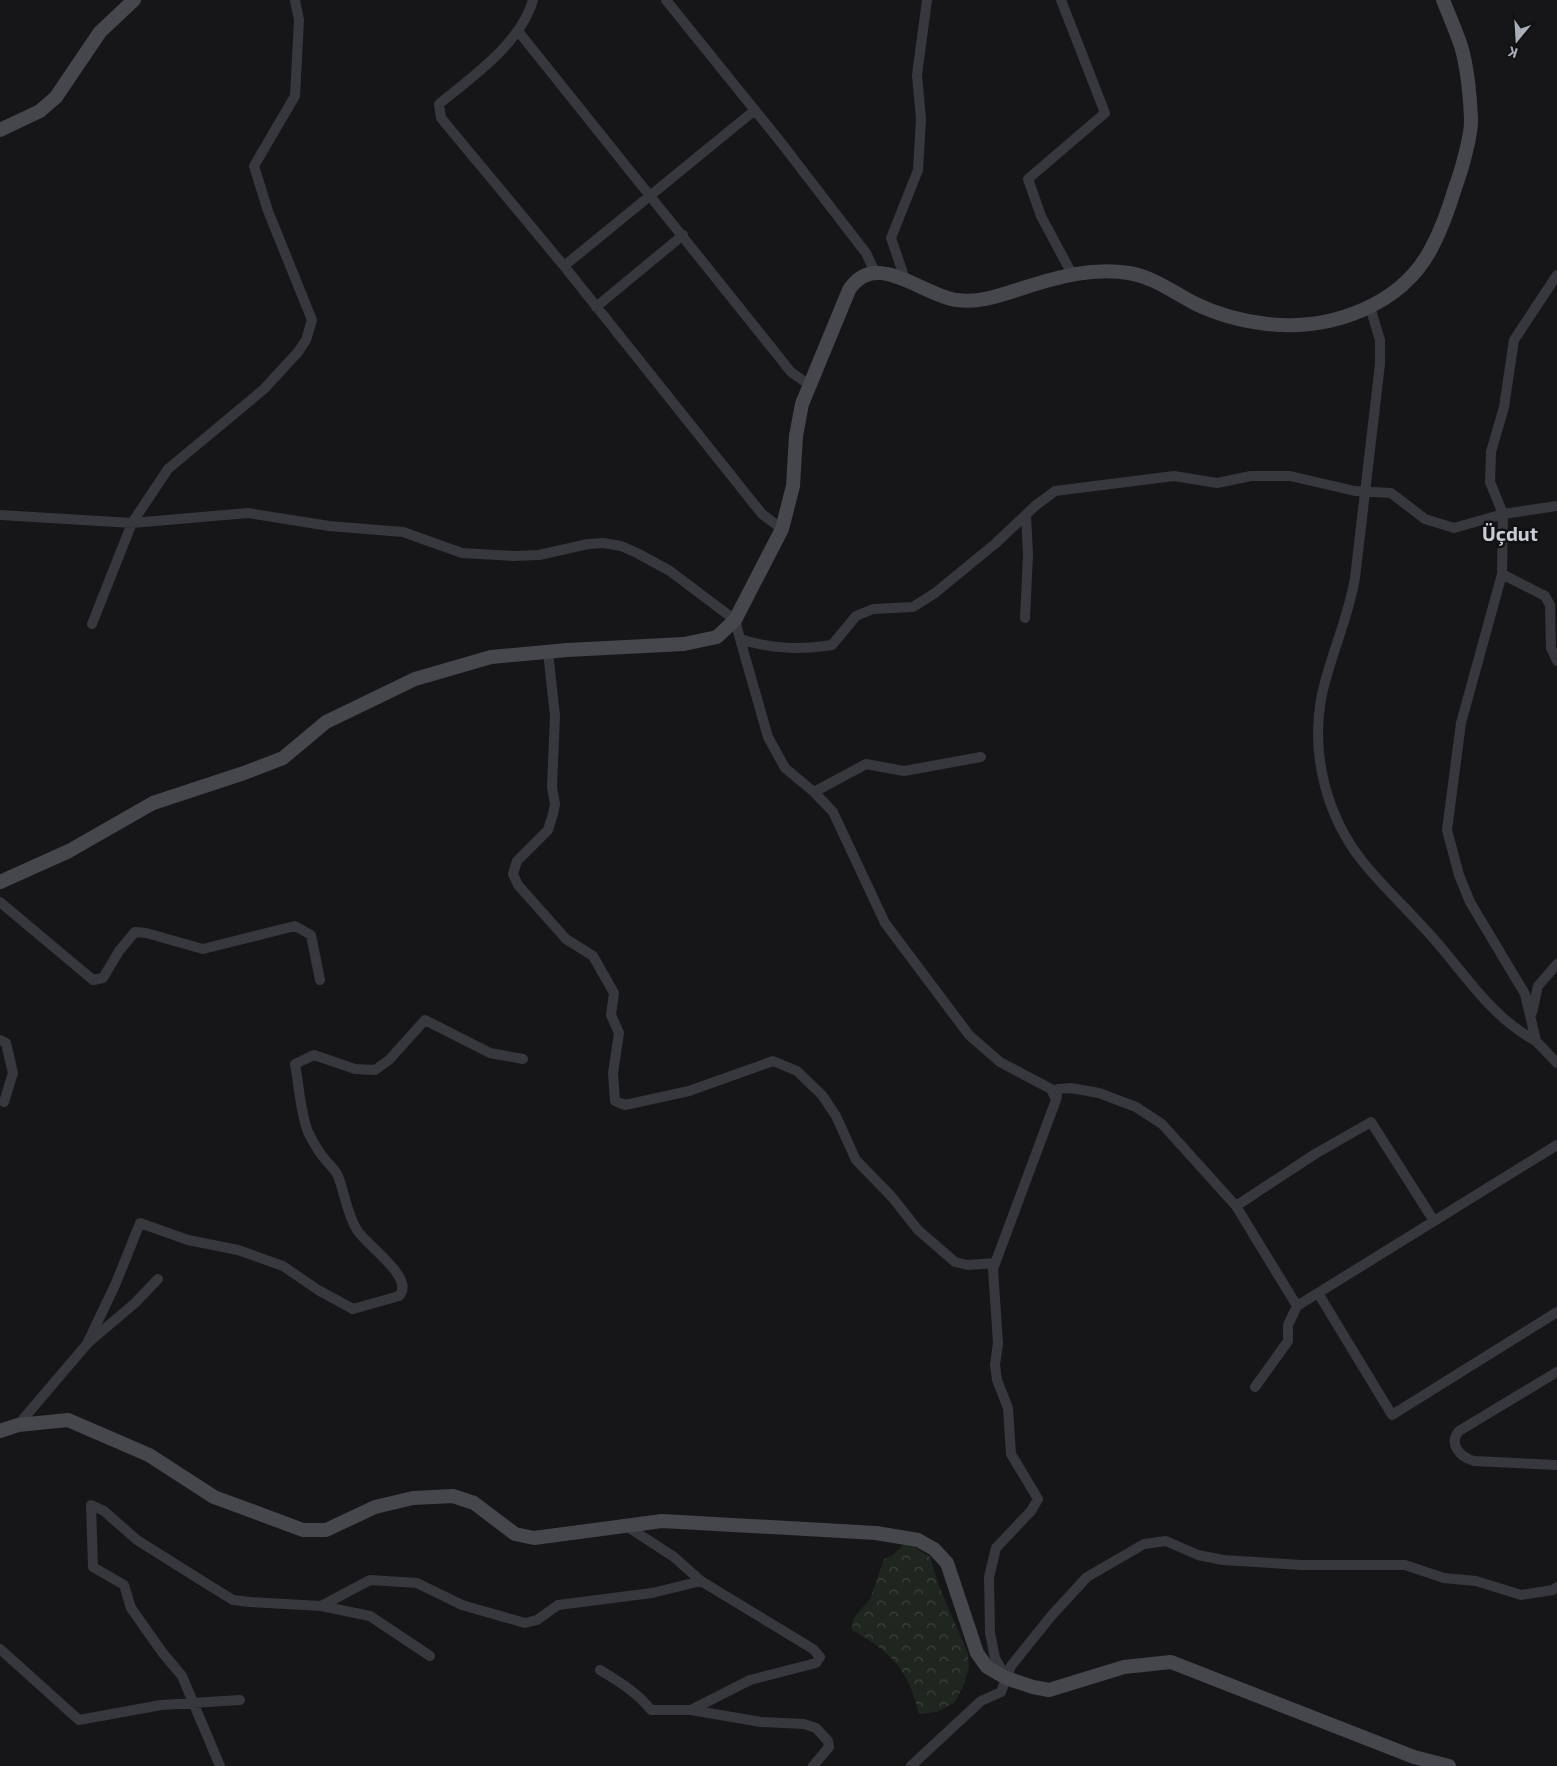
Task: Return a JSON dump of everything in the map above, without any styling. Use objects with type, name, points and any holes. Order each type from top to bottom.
[{"type":"street","points":[[0,130],[40,111],[56,96],[100,32],[134,0]]},
{"type":"street","points":[[92,624],[132,523],[168,469],[264,390],[298,352],[306,340],[312,320],[268,211],[254,166],[295,96],[299,20],[295,0]]},
{"type":"street","points":[[533,0],[528,14],[518,31],[489,64],[439,104],[439,113],[445,123],[564,266],[762,514],[782,529]]},
{"type":"street","points":[[666,0],[755,110],[866,253],[875,272]]},
{"type":"street","points":[[906,282],[891,238],[918,170],[921,119],[917,75],[927,0]]},
{"type":"street","points":[[1061,0],[1105,113],[1028,179],[1041,216],[1072,274]]},
{"type":"street","points":[[0,882],[69,851],[154,803],[283,758],[326,722],[415,679],[491,657],[684,644],[717,637],[735,620],[782,529],[791,501],[797,428],[808,384],[849,290],[860,276],[875,272],[889,274],[940,297],[973,301],[991,299],[1072,274],[1095,271],[1131,273],[1148,278],[1218,313],[1267,324],[1298,325],[1322,323],[1370,307],[1399,288],[1417,270],[1432,248],[1459,177],[1471,120],[1461,49],[1443,0]]},
{"type":"street","points":[[518,31],[791,372],[808,384]]},
{"type":"street","points":[[564,266],[755,110]]},
{"type":"street","points":[[596,307],[683,235]]},
{"type":"street","points":[[1536,1041],[1532,1015],[1525,994],[1470,902],[1459,875],[1447,830],[1461,723],[1502,574],[1503,514],[1490,482],[1491,452],[1504,407],[1514,340],[1557,275]]},
{"type":"street","points":[[1370,307],[1378,332],[1380,356],[1366,491],[1352,594],[1324,685],[1319,713],[1319,752],[1327,792],[1337,820],[1363,862],[1433,939],[1495,1012],[1514,1028],[1536,1041],[1557,1062]]},
{"type":"street","points":[[740,639],[764,647],[804,649],[832,645],[856,616],[874,609],[913,607],[935,593],[1055,491],[1174,476],[1217,482],[1251,476],[1290,476],[1324,486],[1391,494],[1425,519],[1454,528],[1503,514],[1557,506]]},
{"type":"street","points":[[0,515],[132,523],[248,513],[329,526],[403,532],[462,553],[513,556],[539,554],[588,544],[603,543],[621,546],[654,561],[735,620],[768,737],[785,768],[814,792],[833,812],[885,923],[964,1028],[1000,1062],[1051,1089],[1056,1100]]},
{"type":"street","points":[[1025,618],[1028,555],[1026,515]]},
{"type":"street","points":[[1502,574],[1545,596],[1550,605],[1551,648],[1557,662]]},
{"type":"street","points":[[548,652],[555,716],[552,787],[555,804],[548,830],[516,861],[513,874],[518,885],[566,939],[593,956],[614,993],[611,1015],[619,1033],[613,1073],[615,1101],[625,1105],[688,1091],[773,1061],[797,1071],[822,1095],[856,1160],[892,1197],[918,1230],[955,1262],[968,1265],[994,1263]]},
{"type":"street","points":[[814,792],[866,764],[904,770],[981,757]]},
{"type":"street","points":[[0,902],[93,980],[103,978],[119,951],[135,932],[146,933],[203,949],[295,926],[311,935],[320,980]]},
{"type":"street","points":[[1532,1015],[1538,986],[1557,964]]},
{"type":"street","points":[[86,1344],[116,1283],[140,1223],[188,1240],[238,1250],[283,1266],[318,1290],[353,1309],[399,1296],[404,1287],[401,1279],[387,1261],[358,1232],[346,1206],[337,1174],[324,1158],[308,1131],[295,1064],[314,1055],[355,1069],[375,1070],[389,1060],[425,1020],[490,1053],[523,1059]]},
{"type":"street","points":[[0,1040],[6,1044],[13,1073],[4,1102]]},
{"type":"street","points":[[1006,1678],[995,1658],[990,1633],[989,1577],[996,1548],[1031,1511],[1038,1499],[1011,1454],[1008,1408],[997,1380],[995,1365],[998,1343],[993,1269],[1056,1100],[1058,1089],[1071,1088],[1100,1093],[1136,1107],[1162,1124],[1236,1206],[1297,1306]]},
{"type":"street","points":[[1236,1206],[1315,1154],[1371,1122],[1434,1221]]},
{"type":"street","points":[[1255,1387],[1288,1341],[1288,1325],[1297,1306],[1557,1145]]},
{"type":"street","points":[[18,1426],[86,1344],[135,1304],[158,1279]]},
{"type":"street","points":[[1318,1293],[1392,1415],[1557,1312]]},
{"type":"street","points":[[1557,1372],[1459,1430],[1454,1440],[1455,1447],[1462,1456],[1474,1461],[1557,1465]]},
{"type":"street","points":[[0,1431],[18,1426],[68,1420],[89,1427],[150,1455],[214,1497],[303,1530],[326,1530],[375,1507],[413,1498],[453,1496],[474,1503],[516,1534],[534,1538],[624,1525],[690,1522],[876,1533],[918,1540],[934,1549],[947,1563],[978,1653],[987,1667],[1006,1678],[1049,1690],[1124,1667],[1170,1662],[1414,1757],[1449,1766]]},
{"type":"street","points":[[220,1766],[182,1676],[162,1652],[131,1608],[124,1585],[93,1567],[91,1504],[104,1510],[137,1540],[233,1600],[321,1606],[370,1616],[430,1656]]},
{"type":"street","points":[[624,1525],[674,1557],[701,1581],[813,1649],[820,1657],[816,1663],[750,1680],[691,1710]]},
{"type":"street","points":[[911,1766],[981,1701],[1001,1692],[1011,1666],[1052,1615],[1087,1577],[1144,1544],[1166,1540],[1198,1556],[1224,1560],[1302,1565],[1405,1565],[1444,1578],[1476,1581],[1521,1595],[1557,1588]]},
{"type":"street","points":[[321,1606],[370,1580],[416,1582],[462,1605],[525,1623],[536,1620],[558,1605],[652,1593],[701,1581]]},
{"type":"street","points":[[0,1649],[79,1720],[161,1705],[240,1700]]},
{"type":"street","points":[[600,1670],[628,1688],[642,1699],[651,1710],[691,1710],[761,1722],[804,1724],[816,1728],[828,1741],[829,1747],[813,1766]]},
{"type":"green space","points":[[906,1542],[930,1557],[939,1586],[968,1654],[969,1668],[963,1687],[954,1703],[937,1712],[919,1714],[915,1698],[904,1674],[878,1646],[852,1630],[853,1619],[870,1599],[884,1559],[893,1555]]},
{"type":"district","name":"Üçdut","points":[[1510,534]]}]
